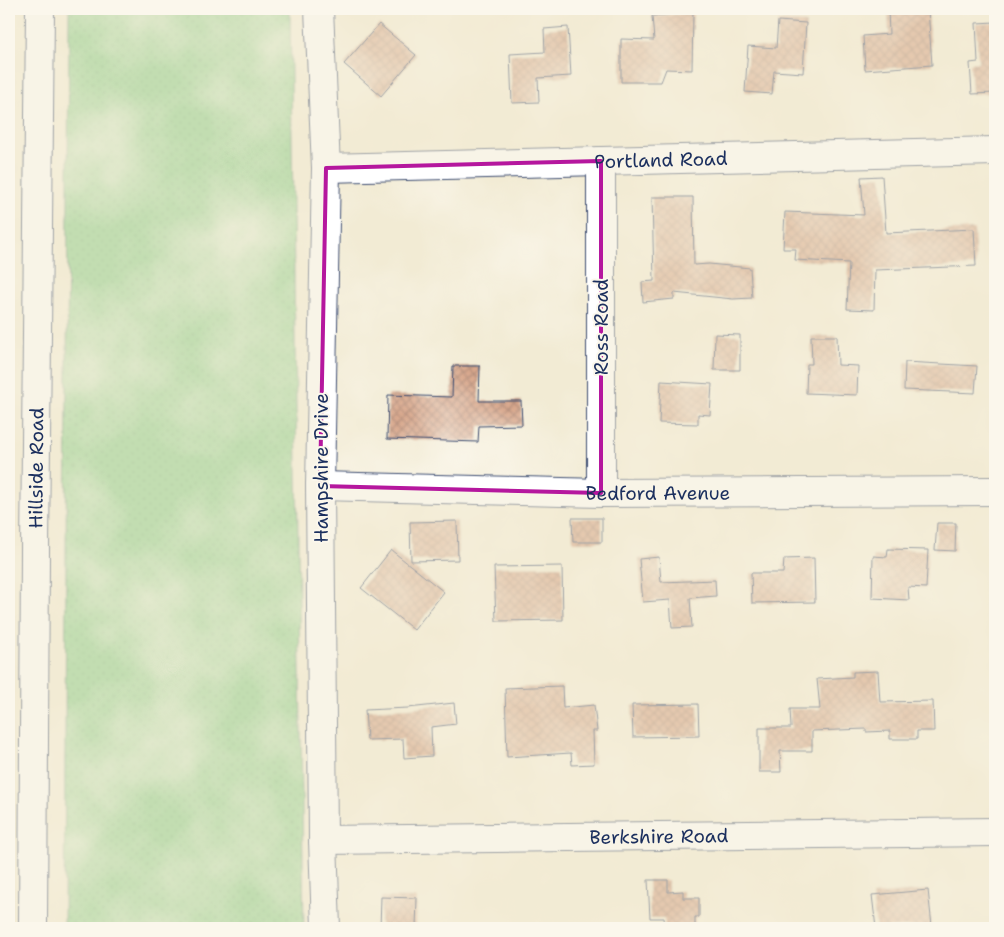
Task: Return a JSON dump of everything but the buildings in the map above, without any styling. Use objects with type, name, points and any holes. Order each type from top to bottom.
[{"type":"street","name":"Hillside Road","points":[[33,928],[40,9]]},
{"type":"street","name":"Hampshire Drive","points":[[319,9],[326,168],[320,486],[323,840],[326,928]]},
{"type":"street","name":"Portland Road","points":[[326,168],[995,151]]},
{"type":"street","name":"Ross Road","points":[[601,161],[601,493]]},
{"type":"street","name":"Bedford Avenue","points":[[320,486],[601,493],[995,491]]},
{"type":"street","name":"Berkshire Road","points":[[323,840],[995,832]]},
{"type":"highlighted area","points":[[601,161],[601,493],[320,486],[326,168]]},
{"type":"green space","points":[[69,9],[290,9],[304,928],[64,928]]}]
